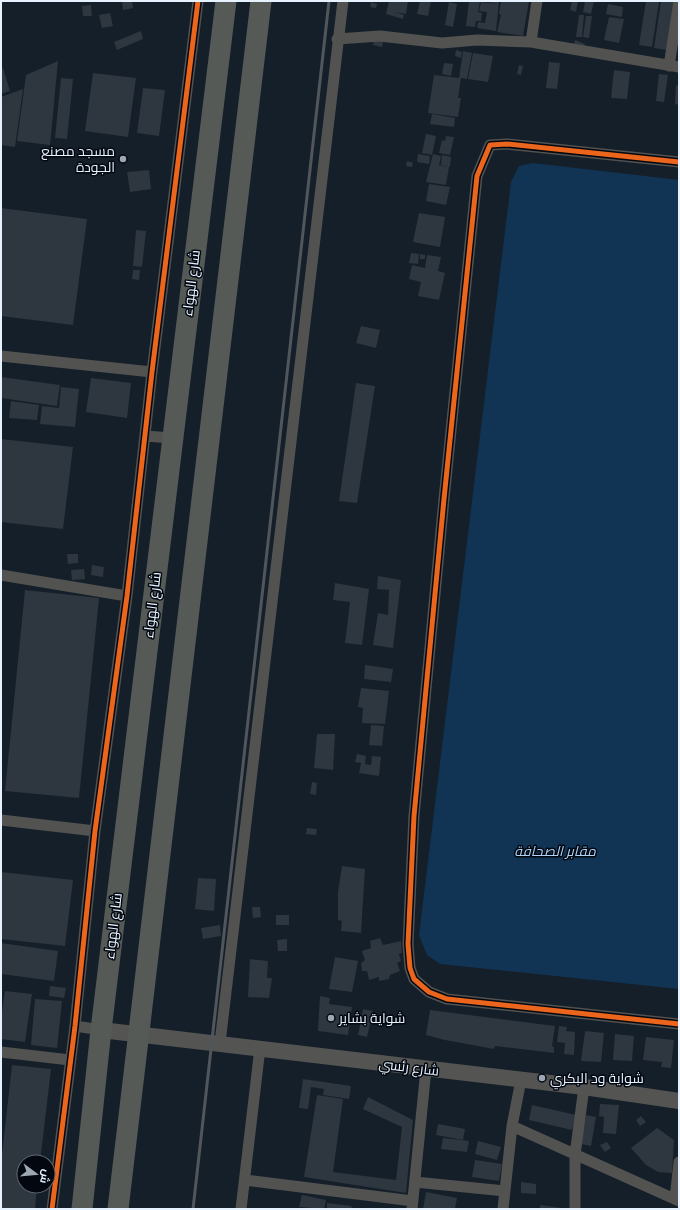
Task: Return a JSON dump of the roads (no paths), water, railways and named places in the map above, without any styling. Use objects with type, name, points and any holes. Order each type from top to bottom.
[{"type":"highway","name":"شارع الهواء","points":[[82,1209],[101,1030],[226,1]]},
{"type":"highway","points":[[118,1209],[261,1]]},
{"type":"street","points":[[52,1209],[75,1026],[95,831],[127,596],[152,372],[198,1]]},
{"type":"street","points":[[220,1043],[287,483],[337,39],[343,1]]},
{"type":"street","points":[[531,42],[537,1]]},
{"type":"street","points":[[337,39],[380,36],[442,43],[477,40],[531,42],[674,66],[679,1]]},
{"type":"street","points":[[679,162],[507,144],[490,145],[477,176],[414,816],[408,944],[410,968],[414,979],[429,992],[447,999],[679,1024]]},
{"type":"street","points":[[1,356],[152,372]]},
{"type":"street","points":[[145,436],[172,438]]},
{"type":"street","points":[[1,575],[127,596]]},
{"type":"street","points":[[1,820],[95,831]]},
{"type":"street","points":[[75,1026],[101,1030]]},
{"type":"street","name":"شارع رئسي","points":[[101,1030],[584,1087],[679,1101]]},
{"type":"street","points":[[240,1209],[260,1048]]},
{"type":"street","points":[[1,1052],[70,1060]]},
{"type":"street","points":[[244,1180],[412,1205],[426,1069]]},
{"type":"street","points":[[503,1209],[512,1126],[521,1080]]},
{"type":"street","points":[[575,1209],[575,1155],[584,1087]]},
{"type":"street","points":[[512,1126],[677,1200],[679,1162]]},
{"type":"street","points":[[415,1182],[505,1191]]},
{"type":"railway","points":[[193,1209],[329,1]]},
{"type":"place","name":"مسجد مصنع الجودة","points":[[123,159]]},
{"type":"place","name":"شواية بشاير","points":[[331,1018]]},
{"type":"place","name":"شواية ود البكري","points":[[542,1078]]},
{"type":"park label","name":"مقابر الصحافة","points":[[555,851]]}]
